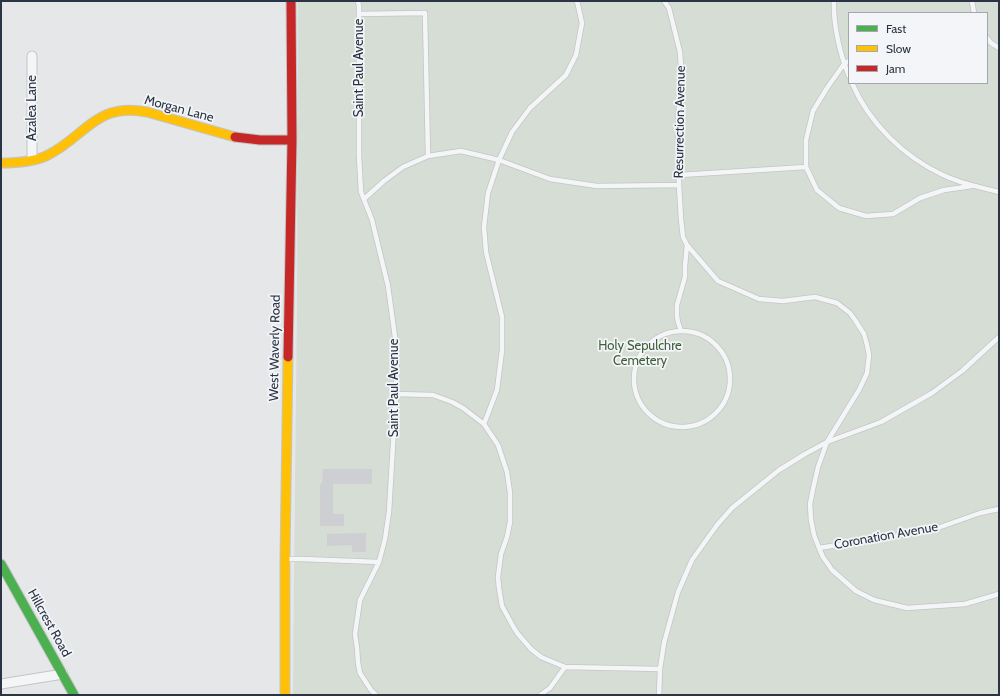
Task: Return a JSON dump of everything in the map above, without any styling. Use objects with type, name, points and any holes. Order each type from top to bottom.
[{"type":"street","name":"West Waverly Road","points":[[285,695],[285,559],[292,140],[291,1]]},
{"type":"street","name":"Azalea Lane","points":[[32,56],[32,160]]},
{"type":"street","name":"Morgan Lane","points":[[1,163],[32,160],[45,156],[66,144],[95,120],[110,113],[122,110],[145,111],[228,136],[250,140],[292,140]]},
{"type":"street","name":"Hillcrest Road","points":[[1,564],[74,695]]},
{"type":"street","points":[[1,684],[63,674]]},
{"type":"lane","name":"Saint Paul Avenue","points":[[358,1],[359,156],[361,192],[372,220],[388,286],[397,352],[389,512],[385,539],[379,562],[360,600],[355,634],[360,673],[376,695]]},
{"type":"lane","points":[[484,424],[497,390],[502,350],[502,318],[486,252],[484,227],[488,193],[499,160],[512,132],[530,108],[566,75],[576,55],[582,23],[577,1]]},
{"type":"lane","name":"Resurrection Avenue","points":[[664,1],[669,8],[680,52],[681,67],[678,127],[680,219],[687,245]]},
{"type":"lane","points":[[834,1],[837,35],[844,64],[848,74]]},
{"type":"lane","points":[[972,1],[974,12]]},
{"type":"lane","points":[[359,14],[426,13],[428,156]]},
{"type":"lane","points":[[988,41],[999,48]]},
{"type":"lane","points":[[848,62],[844,64],[827,88],[814,111],[806,140],[806,167],[817,190],[839,208],[866,216],[893,214],[920,198],[944,190],[972,186]]},
{"type":"lane","points":[[852,84],[873,118],[893,141],[917,160],[943,176],[972,186],[999,192]]},
{"type":"lane","points":[[364,199],[403,166],[428,156],[461,151],[499,160],[550,179],[597,186],[679,185]]},
{"type":"lane","points":[[680,175],[806,167]]},
{"type":"lane","points":[[681,331],[677,316],[677,305],[685,277],[687,245]]},
{"type":"lane","points":[[687,245],[718,281],[759,299],[783,301],[815,297],[837,304],[850,313],[864,334],[869,355],[866,373],[859,390],[827,442],[818,467],[810,504],[814,535],[823,557],[832,570],[856,591],[874,600],[907,608],[965,604],[999,594]]},
{"type":"lane","points":[[681,331],[698,334],[712,341],[723,354],[729,369],[730,380],[730,386],[724,402],[714,415],[700,424],[684,427],[668,425],[655,419],[644,408],[637,395],[634,380],[636,365],[643,352],[653,341],[666,334],[681,331]]},
{"type":"lane","points":[[659,695],[660,669],[664,643],[678,592],[692,560],[717,525],[732,508],[779,470],[805,454],[827,442],[882,422],[932,393],[962,371],[999,337]]},
{"type":"lane","points":[[396,394],[433,395],[452,402],[463,408],[484,424],[498,445],[507,472],[510,493],[510,522],[501,554],[498,577],[499,588],[502,606],[518,634],[531,649],[541,656],[565,667],[660,669]]},
{"type":"lane","name":"Coronation Avenue","points":[[819,548],[932,530],[980,513],[999,509]]},
{"type":"lane","points":[[285,559],[379,562]]},
{"type":"lane","points":[[540,695],[550,688],[565,667]]},
{"type":"green space","name":"Holy Sepulchre Cemetery","points":[[298,1],[999,1],[999,695],[293,695],[297,312]]},
{"type":"building","points":[[323,469],[372,469],[372,484],[333,484],[333,514],[344,514],[344,526],[320,526],[320,484],[322,483]]},
{"type":"building","points":[[366,533],[366,552],[352,552],[352,545],[327,546],[327,534]]},
{"type":"traffic: fast","points":[[1,564],[74,695]]},
{"type":"traffic: slow","points":[[1,163],[24,162],[36,160],[46,156],[60,148],[102,117],[114,112],[129,110],[147,112],[235,137]]},
{"type":"traffic: slow","points":[[285,695],[285,559],[288,357]]},
{"type":"traffic: jam","points":[[288,357],[292,140],[291,1]]},
{"type":"traffic: jam","points":[[235,137],[260,140],[292,140]]}]
